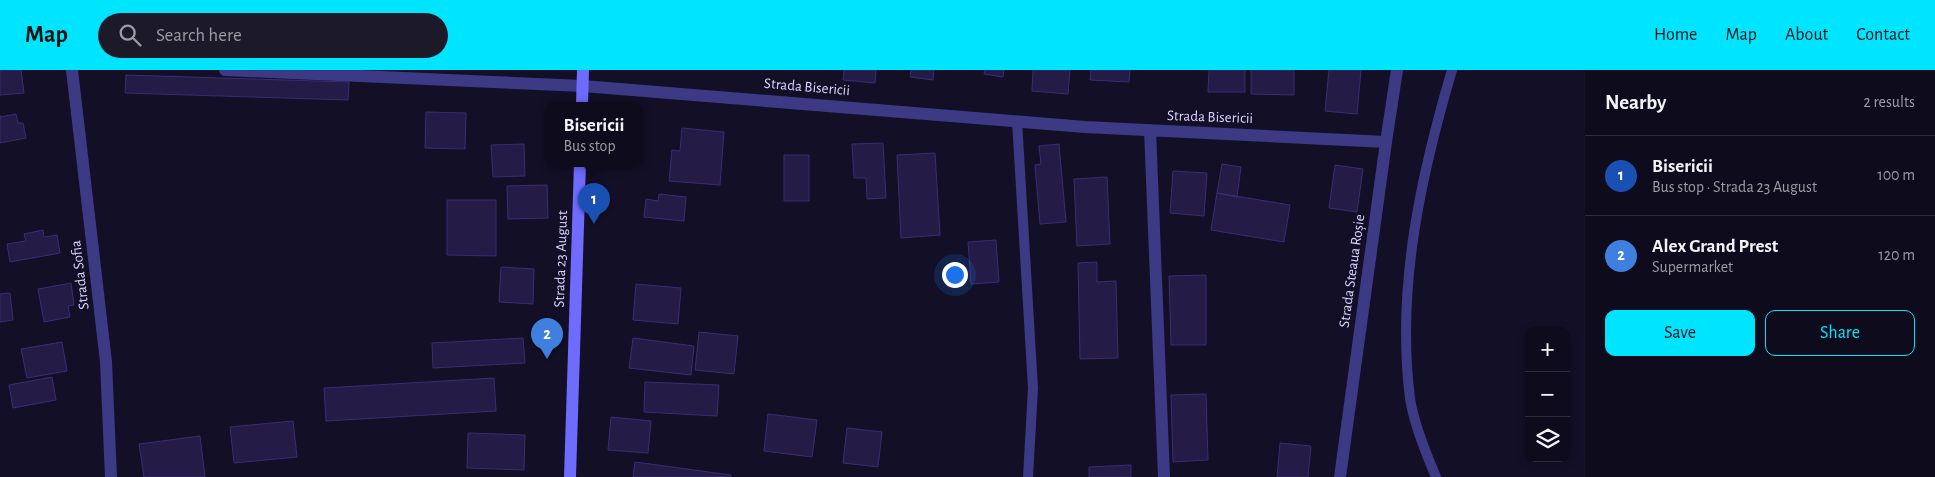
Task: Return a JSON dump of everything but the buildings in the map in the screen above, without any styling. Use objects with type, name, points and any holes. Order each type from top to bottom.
[{"type":"main road","points":[[582,102],[583,70]]},
{"type":"main road","name":"Strada 23 August","points":[[570,477],[580,167]]},
{"type":"street","name":"Strada Bisericii","points":[[225,70],[583,86],[1017,121],[1386,142]]},
{"type":"street","name":"Strada Steaua Roșie","points":[[1340,477],[1397,70]]},
{"type":"street","name":"Strada Sofia","points":[[75,71],[106,362],[111,477]]},
{"type":"street","points":[[1150,130],[1164,477]]},
{"type":"lane","points":[[1436,477],[1428,460],[1410,400],[1405,333],[1409,276],[1416,221],[1438,120],[1452,70]]},
{"type":"lane","points":[[1017,121],[1033,388],[1028,477]]},
{"type":"place","name":"Bisericii","points":[[594,224]]},
{"type":"place","name":"Alex Grand Prest","points":[[547,359]]}]
